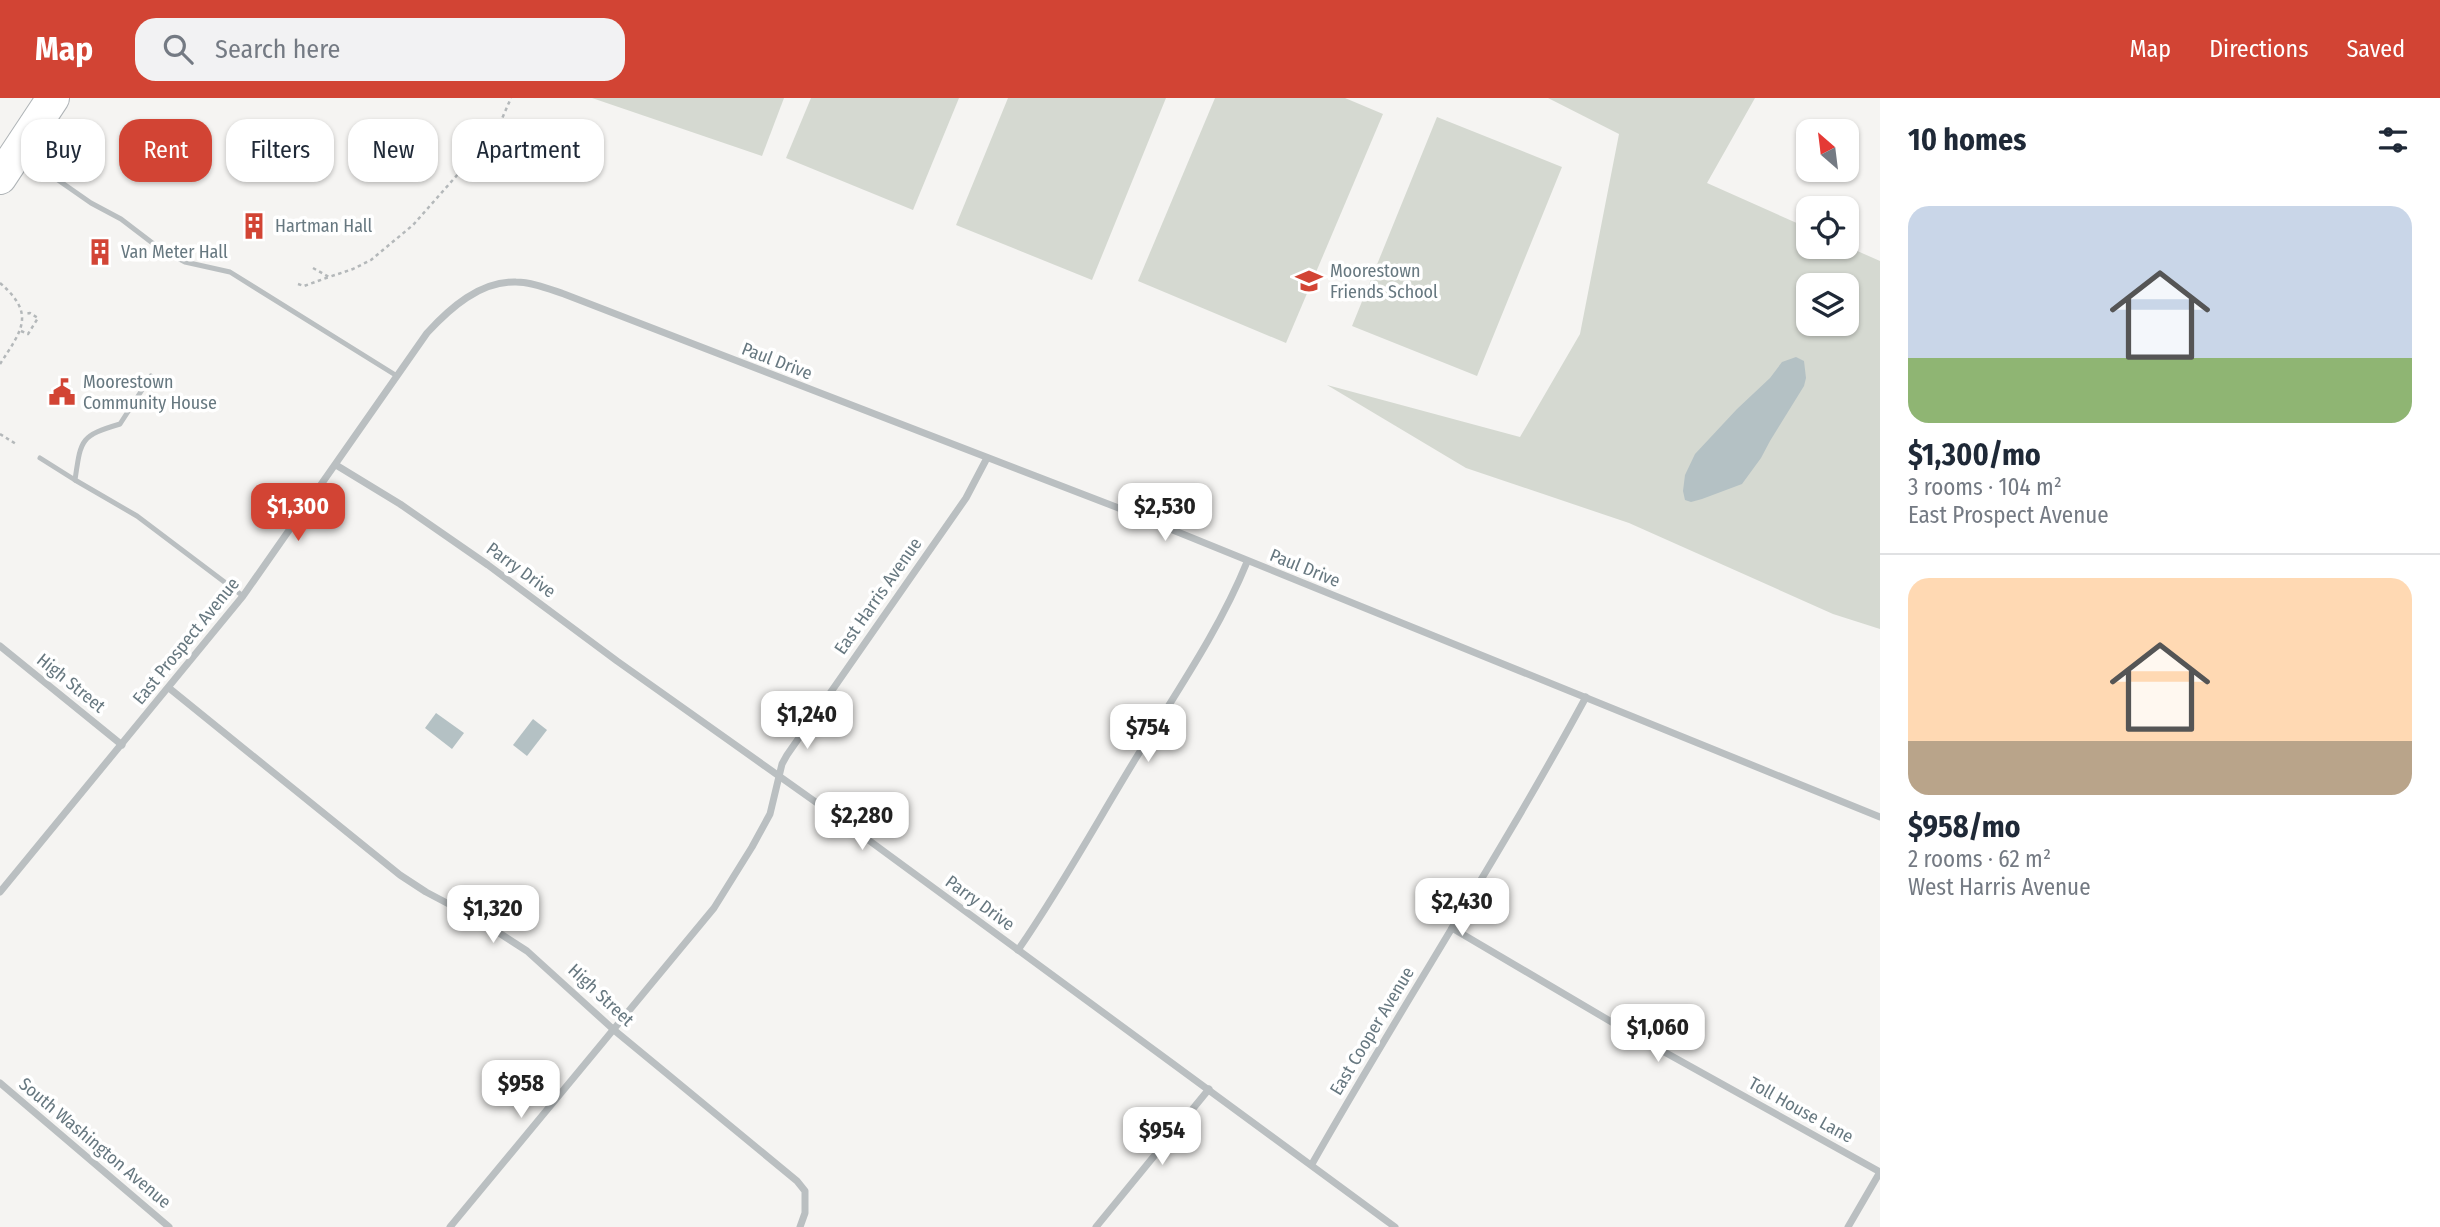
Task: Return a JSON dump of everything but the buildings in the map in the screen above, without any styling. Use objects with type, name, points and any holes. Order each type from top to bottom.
[{"type":"main road","points":[[0,178],[13,149],[52,98]]},
{"type":"street","name":"Paul Drive","points":[[444,314],[488,286],[514,281],[587,302],[1116,507],[1880,817]]},
{"type":"street","name":"East Prospect Avenue","points":[[0,892],[243,596],[427,333],[444,314]]},
{"type":"street","name":"East Harris Avenue","points":[[450,1227],[680,952],[728,887],[769,814],[787,755],[966,498],[987,458]]},
{"type":"street","name":"Parry Drive","points":[[336,465],[417,515],[1312,1164],[1385,1224],[1395,1227]]},
{"type":"street","points":[[1018,950],[1052,900],[1186,677],[1237,589],[1247,562]]},
{"type":"street","name":"High Street","points":[[0,646],[121,746]]},
{"type":"street","name":"High Street","points":[[169,688],[400,875],[479,920],[550,969],[614,1030],[797,1181],[806,1191],[805,1213],[800,1227]]},
{"type":"street","name":"East Cooper Avenue","points":[[1312,1164],[1586,697]]},
{"type":"street","name":"Toll House Lane","points":[[1452,928],[1621,1027],[1880,1172]]},
{"type":"street","name":"South Washington Avenue","points":[[0,1083],[169,1227]]},
{"type":"street","points":[[1096,1227],[1209,1089]]},
{"type":"street","points":[[1848,1227],[1880,1172]]},
{"type":"lane","points":[[13,149],[91,203],[121,219],[159,248],[184,261],[230,272],[397,376]]},
{"type":"lane","points":[[75,480],[78,459],[87,436],[120,424],[151,376]]},
{"type":"lane","points":[[40,458],[137,516],[243,596]]},
{"type":"path","points":[[298,284],[304,286],[354,269],[371,260],[413,225],[497,130],[511,98]]},
{"type":"path","points":[[313,268],[329,277]]},
{"type":"path","points":[[0,283],[15,298],[23,314],[21,331],[0,364]]},
{"type":"path","points":[[21,331],[28,334],[38,318],[30,313],[23,314]]},
{"type":"path","points":[[0,434],[16,444]]},
{"type":"shaded area","points":[[592,98],[784,98],[762,156]]},
{"type":"shaded area","points":[[811,98],[959,98],[913,210],[786,158]]},
{"type":"shaded area","points":[[1008,98],[1166,98],[1092,280],[956,225]]},
{"type":"shaded area","points":[[1215,98],[1345,98],[1383,114],[1286,343],[1138,281]]},
{"type":"shaded area","points":[[1548,98],[1755,98],[1707,183],[1796,223],[1796,259],[1859,259],[1859,252],[1880,261],[1880,629],[1833,614],[1629,523],[1466,468],[1327,385],[1520,437],[1580,334],[1619,134]]},
{"type":"shaded area","points":[[1437,117],[1562,167],[1477,376],[1352,326]]},
{"type":"shaded area","points":[[1796,357],[1804,361],[1804,386],[1761,458],[1742,484],[1702,499],[1691,502],[1685,500],[1685,475],[1695,454],[1770,378],[1782,362]]},
{"type":"shaded area","points":[[436,713],[464,733],[452,749],[425,728]]},
{"type":"shaded area","points":[[533,719],[547,730],[527,756],[513,745]]},
{"type":"place","name":"Hartman Hall","points":[[254,226]]},
{"type":"place","name":"Van Meter Hall","points":[[100,252]]},
{"type":"place","name":"Moorestown Friends School","points":[[1309,281]]},
{"type":"place","name":"Moorestown Community House","points":[[62,392]]}]
